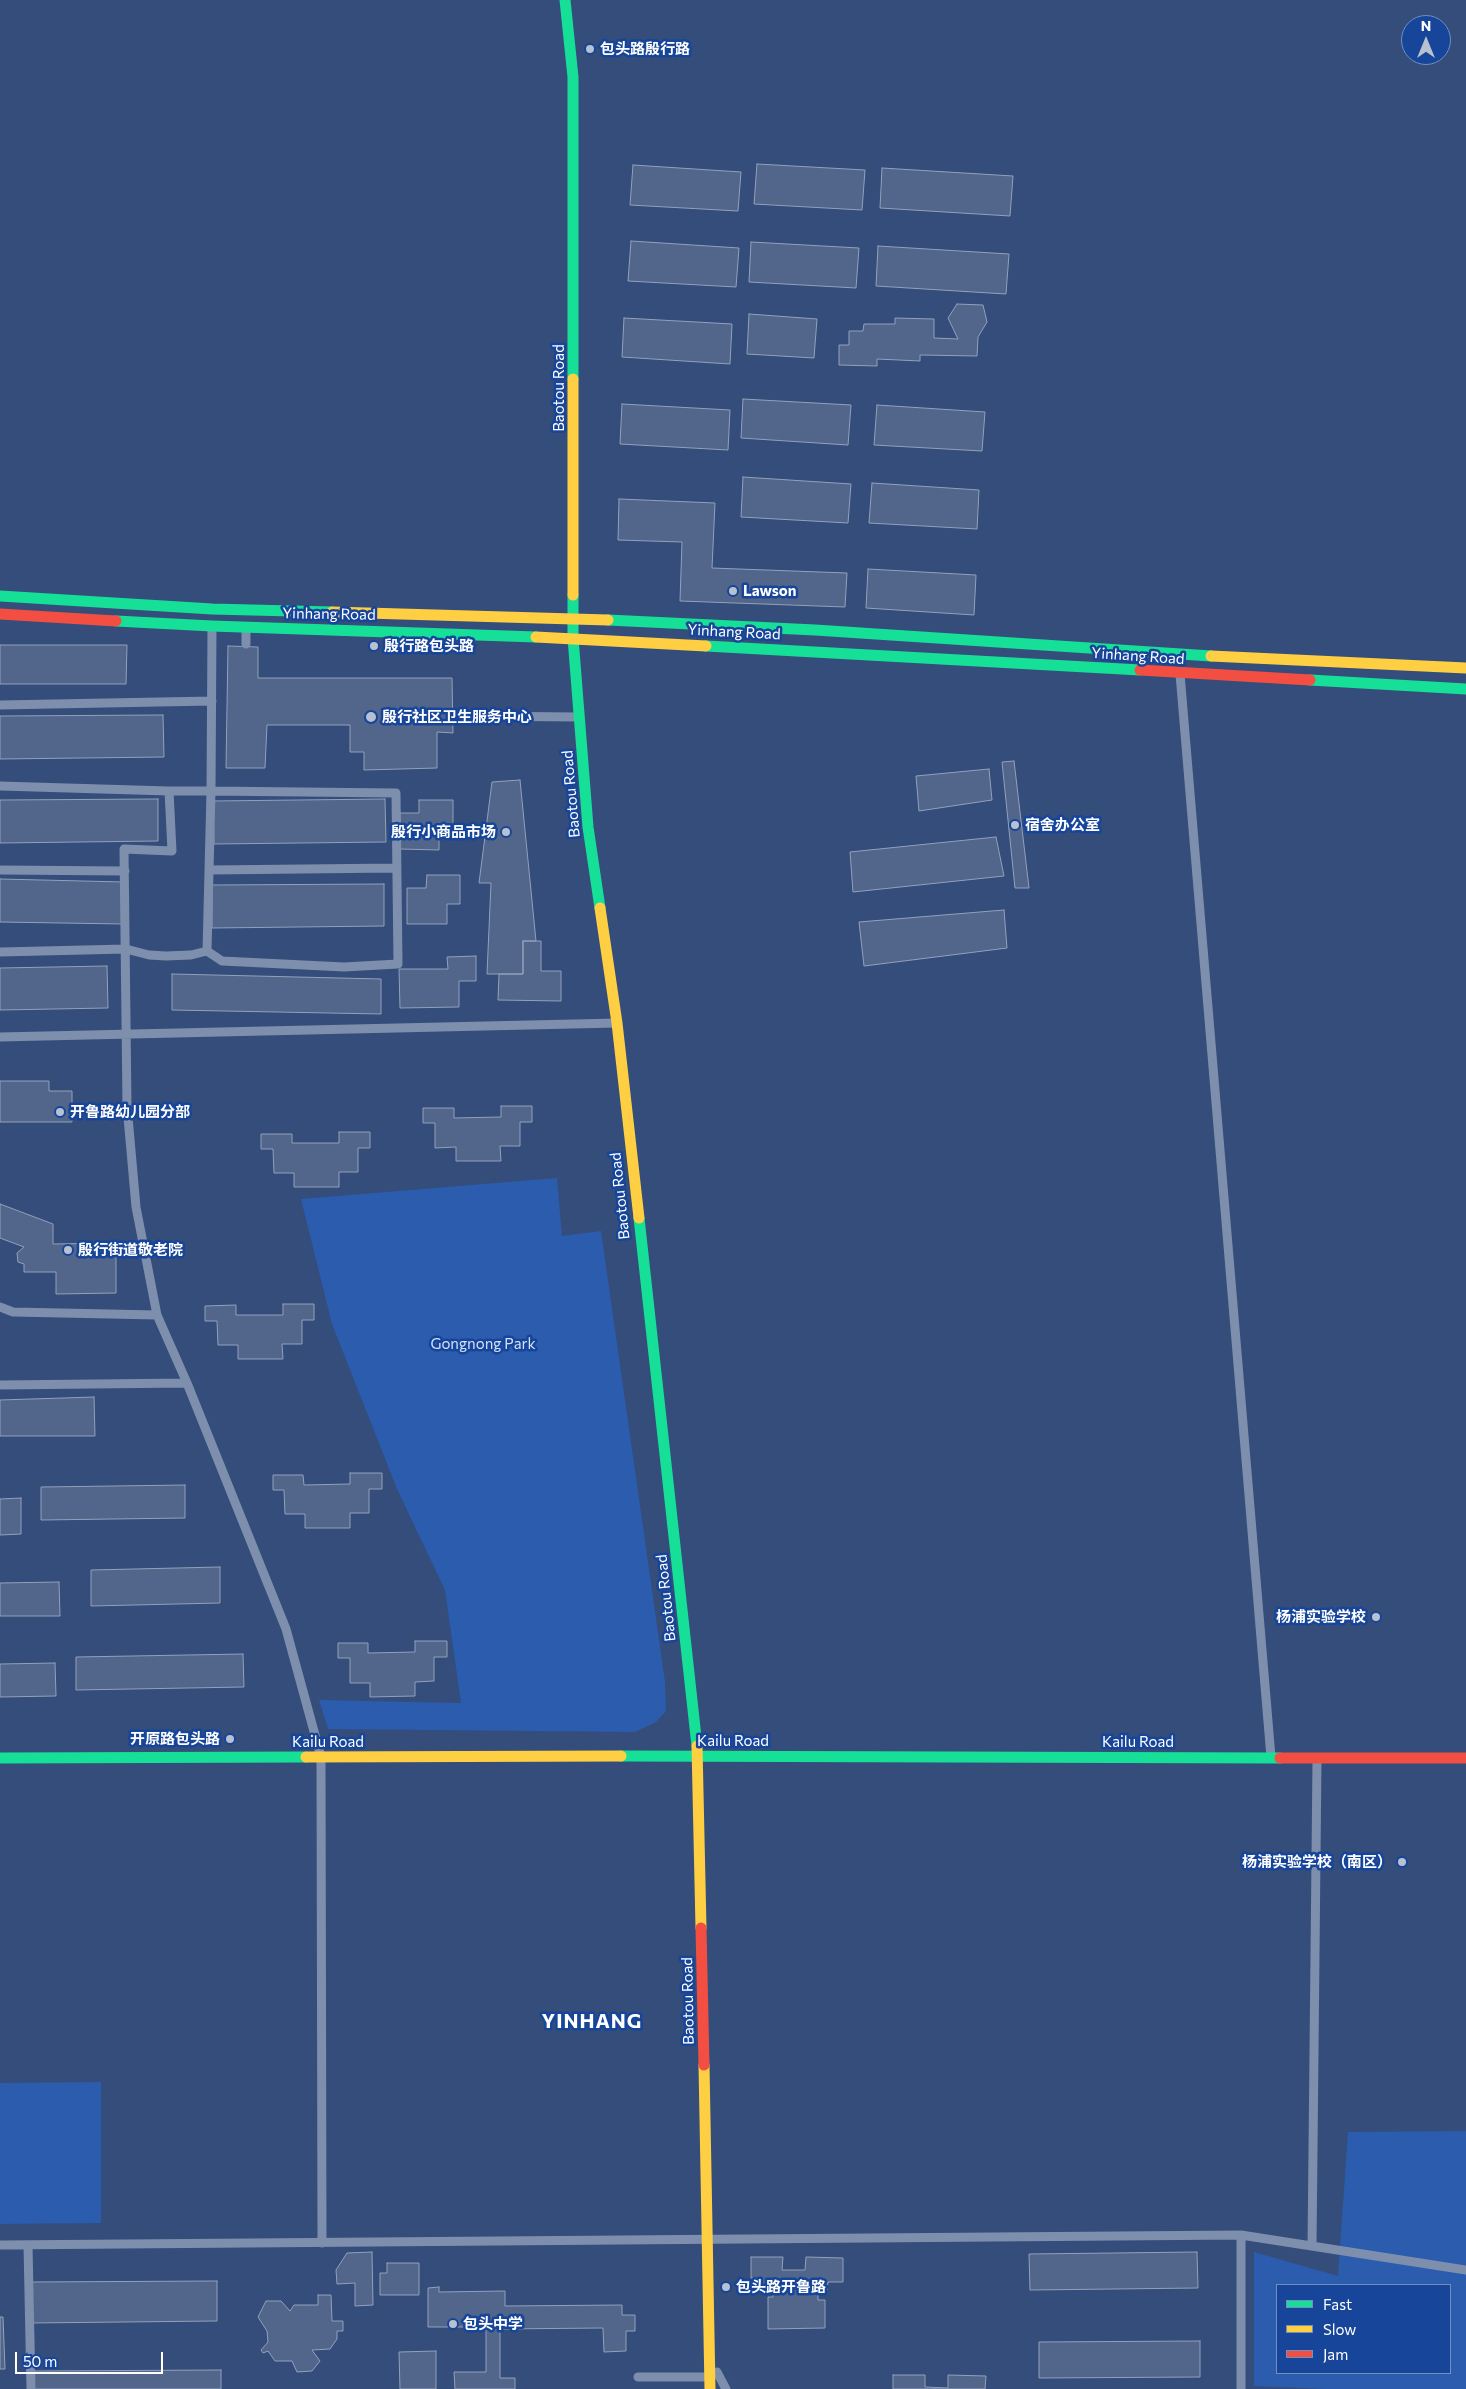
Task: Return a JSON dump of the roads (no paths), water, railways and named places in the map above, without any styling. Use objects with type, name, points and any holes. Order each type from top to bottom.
[{"type":"street","name":"Baotou Road","points":[[565,0],[573,77],[573,638],[588,827],[617,1023],[698,1756],[710,2383]]},
{"type":"street","name":"Yinhang Road","points":[[0,596],[212,608],[574,618],[815,630],[1181,655],[1466,668]]},
{"type":"street","name":"Yinhang Road","points":[[0,614],[246,628],[374,630],[573,638],[1466,689]]},
{"type":"street","name":"Kailu Road","points":[[0,1758],[698,1756],[1466,1758]]},
{"type":"lane","points":[[207,951],[211,791],[212,608]]},
{"type":"lane","points":[[246,628],[246,644]]},
{"type":"lane","points":[[1181,655],[1180,674],[1271,1757]]},
{"type":"lane","points":[[0,705],[212,700]]},
{"type":"lane","points":[[465,716],[579,716]]},
{"type":"lane","points":[[0,786],[169,791],[396,793],[398,964],[344,966],[222,961],[207,951],[192,955],[166,956],[149,955],[126,949],[0,952]]},
{"type":"lane","points":[[169,791],[172,851],[124,849],[127,1106],[136,1207],[157,1315],[187,1383],[286,1629],[321,1757],[322,2243]]},
{"type":"lane","points":[[209,870],[397,868]]},
{"type":"lane","points":[[0,870],[125,871]]},
{"type":"lane","points":[[0,1037],[617,1023]]},
{"type":"lane","points":[[0,1307],[13,1312],[157,1315]]},
{"type":"lane","points":[[0,1385],[187,1383]]},
{"type":"lane","points":[[1312,2246],[1317,1757]]},
{"type":"lane","points":[[1241,2235],[1241,2389]]},
{"type":"lane","points":[[0,2245],[1241,2235],[1466,2270]]},
{"type":"lane","points":[[28,2245],[31,2389]]},
{"type":"lane","points":[[710,2350],[717,2373],[726,2389]]},
{"type":"lane","points":[[638,2377],[710,2383]]},
{"type":"place","name":"包头路殷行路","points":[[590,49]]},
{"type":"place","name":"Lawson","points":[[733,591]]},
{"type":"place","name":"殷行路包头路","points":[[374,646]]},
{"type":"place","name":"殷行社区卫生服务中心","points":[[371,717]]},
{"type":"place","name":"宿舍办公室","points":[[1015,825]]},
{"type":"place","name":"殷行小商品市场","points":[[506,832]]},
{"type":"place","name":"开鲁路幼儿园分部","points":[[60,1112]]},
{"type":"place","name":"殷行街道敬老院","points":[[68,1250]]},
{"type":"place","name":"杨浦实验学校","points":[[1376,1617]]},
{"type":"place","name":"开原路包头路","points":[[230,1739]]},
{"type":"place","name":"杨浦实验学校（南区）","points":[[1402,1862]]},
{"type":"place","name":"包头路开鲁路","points":[[726,2287]]},
{"type":"place","name":"包头中学","points":[[453,2324]]},
{"type":"district","name":"YINHANG","points":[[592,2021]]},
{"type":"park label","name":"Gongnong Park","points":[[483,1344]]}]
